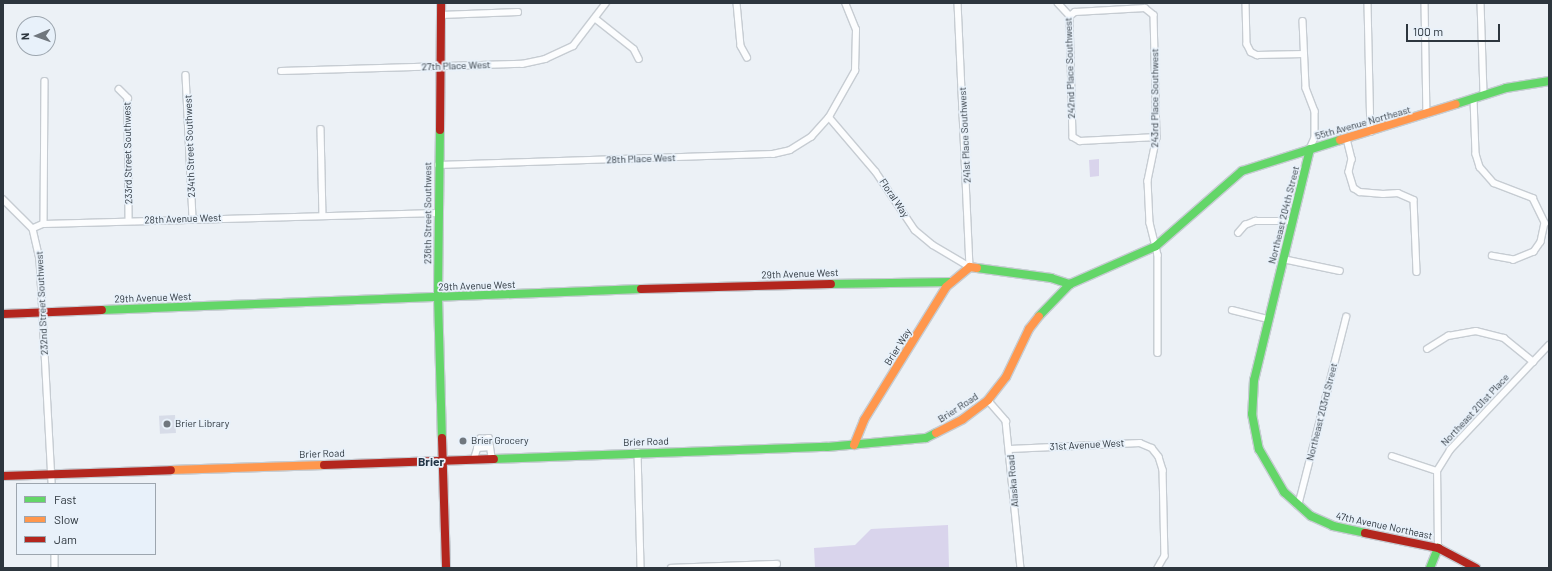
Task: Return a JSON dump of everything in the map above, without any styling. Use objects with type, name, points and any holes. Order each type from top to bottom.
[{"type":"street","name":"236th Street Southwest","points":[[441,3],[443,66],[438,165],[438,298],[446,568]]},
{"type":"street","name":"27th Place West","points":[[281,71],[522,64],[545,59],[573,46],[596,19],[606,3]]},
{"type":"street","points":[[737,3],[741,46],[747,57]]},
{"type":"street","points":[[829,116],[855,71],[856,30],[845,3]]},
{"type":"street","name":"241st Place Southwest","points":[[958,3],[970,267]]},
{"type":"street","name":"242nd Place Southwest","points":[[1058,3],[1070,16],[1073,137],[1080,141],[1157,137]]},
{"type":"street","points":[[1246,3],[1247,44],[1251,52],[1257,55],[1304,54]]},
{"type":"street","points":[[1425,3],[1427,114]]},
{"type":"street","points":[[1481,3],[1484,95]]},
{"type":"street","points":[[1368,4],[1371,132]]},
{"type":"street","name":"243rd Place Southwest","points":[[1070,16],[1075,12],[1145,8],[1154,15],[1157,137],[1148,181],[1150,224],[1156,246],[1158,353]]},
{"type":"street","points":[[442,15],[518,12]]},
{"type":"street","points":[[596,19],[634,49],[639,59]]},
{"type":"street","name":"Northeast 204th Street","points":[[1252,414],[1254,380],[1310,148],[1315,138],[1314,111],[1306,88],[1303,21]]},
{"type":"street","name":"234th Street Southwest","points":[[186,75],[193,218]]},
{"type":"street","points":[[3,199],[33,229],[44,224],[45,81]]},
{"type":"street","name":"55th Avenue Northeast","points":[[1196,212],[1242,171],[1310,148],[1371,132],[1484,95],[1520,85],[1549,81]]},
{"type":"street","name":"233rd Street Southwest","points":[[119,89],[128,98],[129,221]]},
{"type":"street","points":[[1474,99],[1476,154],[1480,167],[1494,183],[1533,198],[1545,223],[1541,242],[1534,252],[1514,260],[1492,256]]},
{"type":"street","name":"28th Place West","points":[[438,165],[773,154],[801,144],[829,116]]},
{"type":"street","name":"Floral Way","points":[[829,116],[873,167],[915,230],[933,245],[970,267]]},
{"type":"street","points":[[321,129],[322,215]]},
{"type":"street","points":[[1347,139],[1352,159],[1351,182],[1360,192],[1398,193],[1414,200],[1417,272]]},
{"type":"street","name":"Brier Road","points":[[3,476],[51,472],[854,446],[926,438],[963,419],[988,400],[1006,377],[1029,329],[1049,303],[1070,284],[1156,246],[1196,212]]},
{"type":"street","name":"28th Avenue West","points":[[44,224],[193,218],[438,213]]},
{"type":"street","points":[[1238,233],[1245,225],[1255,221],[1292,221]]},
{"type":"street","name":"232nd Street Southwest","points":[[33,229],[39,247],[52,483]]},
{"type":"street","points":[[1283,259],[1340,271]]},
{"type":"street","points":[[970,267],[1052,278],[1070,284]]},
{"type":"street","name":"Brier Way","points":[[854,446],[864,420],[951,282],[970,267]]},
{"type":"street","name":"29th Avenue West","points":[[3,314],[727,286],[951,282]]},
{"type":"street","points":[[1232,310],[1268,319]]},
{"type":"street","name":"Northeast 203rd Street","points":[[1298,506],[1346,317]]},
{"type":"street","points":[[1428,349],[1448,336],[1476,331],[1504,338],[1534,362]]},
{"type":"street","name":"Northeast 201st Place","points":[[1437,471],[1450,450],[1549,345]]},
{"type":"street","name":"Alaska Road","points":[[988,400],[1006,421],[1010,449],[1020,568]]},
{"type":"street","name":"47th Avenue Northeast","points":[[1252,414],[1259,449],[1269,470],[1298,506],[1311,516],[1333,526],[1438,548],[1476,568]]},
{"type":"street","points":[[474,459],[480,439],[489,438],[492,458]]},
{"type":"street","name":"31st Avenue West","points":[[1010,449],[1140,443],[1152,448],[1159,456],[1163,470],[1164,556],[1158,568]]},
{"type":"street","points":[[477,448],[490,447]]},
{"type":"street","points":[[638,452],[641,568]]},
{"type":"street","points":[[1392,456],[1437,471],[1438,548],[1430,568]]},
{"type":"street","points":[[55,555],[55,568]]},
{"type":"street","points":[[671,568],[777,564]]},
{"type":"shaded area","points":[[1099,159],[1099,176],[1090,177],[1089,160]]},
{"type":"shaded area","points":[[948,525],[949,568],[815,568],[814,548],[855,545],[871,529]]},
{"type":"building","name":"Brier Library","points":[[175,415],[176,433],[160,434],[159,416]]},
{"type":"traffic: fast","points":[[1456,104],[1506,88],[1549,81]]},
{"type":"traffic: fast","points":[[440,130],[438,297],[442,438]]},
{"type":"traffic: fast","points":[[1039,316],[1070,284],[1156,246],[1242,171],[1340,140]]},
{"type":"traffic: fast","points":[[1310,149],[1254,380],[1252,414],[1259,449],[1284,492],[1311,516],[1333,526],[1365,533]]},
{"type":"traffic: fast","points":[[977,268],[1051,278],[1070,284]]},
{"type":"traffic: fast","points":[[831,284],[951,282]]},
{"type":"traffic: fast","points":[[102,310],[641,289]]},
{"type":"traffic: fast","points":[[494,459],[827,447],[926,438],[936,433]]},
{"type":"traffic: fast","points":[[1430,568],[1438,548]]},
{"type":"traffic: slow","points":[[1340,140],[1456,104]]},
{"type":"traffic: slow","points":[[854,445],[864,420],[946,287],[970,267],[977,268]]},
{"type":"traffic: slow","points":[[936,433],[963,419],[988,400],[1006,377],[1029,329],[1039,316]]},
{"type":"traffic: slow","points":[[171,470],[324,465]]},
{"type":"traffic: jam","points":[[440,130],[441,3]]},
{"type":"traffic: jam","points":[[641,289],[831,284]]},
{"type":"traffic: jam","points":[[3,314],[102,310]]},
{"type":"traffic: jam","points":[[442,438],[446,568]]},
{"type":"traffic: jam","points":[[324,465],[494,459]]},
{"type":"traffic: jam","points":[[3,476],[171,470]]},
{"type":"traffic: jam","points":[[1365,533],[1438,548],[1476,568]]},
{"type":"place","name":"Brier Library","points":[[167,424]]},
{"type":"place","name":"Brier Grocery","points":[[463,441]]},
{"type":"district","name":"Brier","points":[[431,462]]}]
